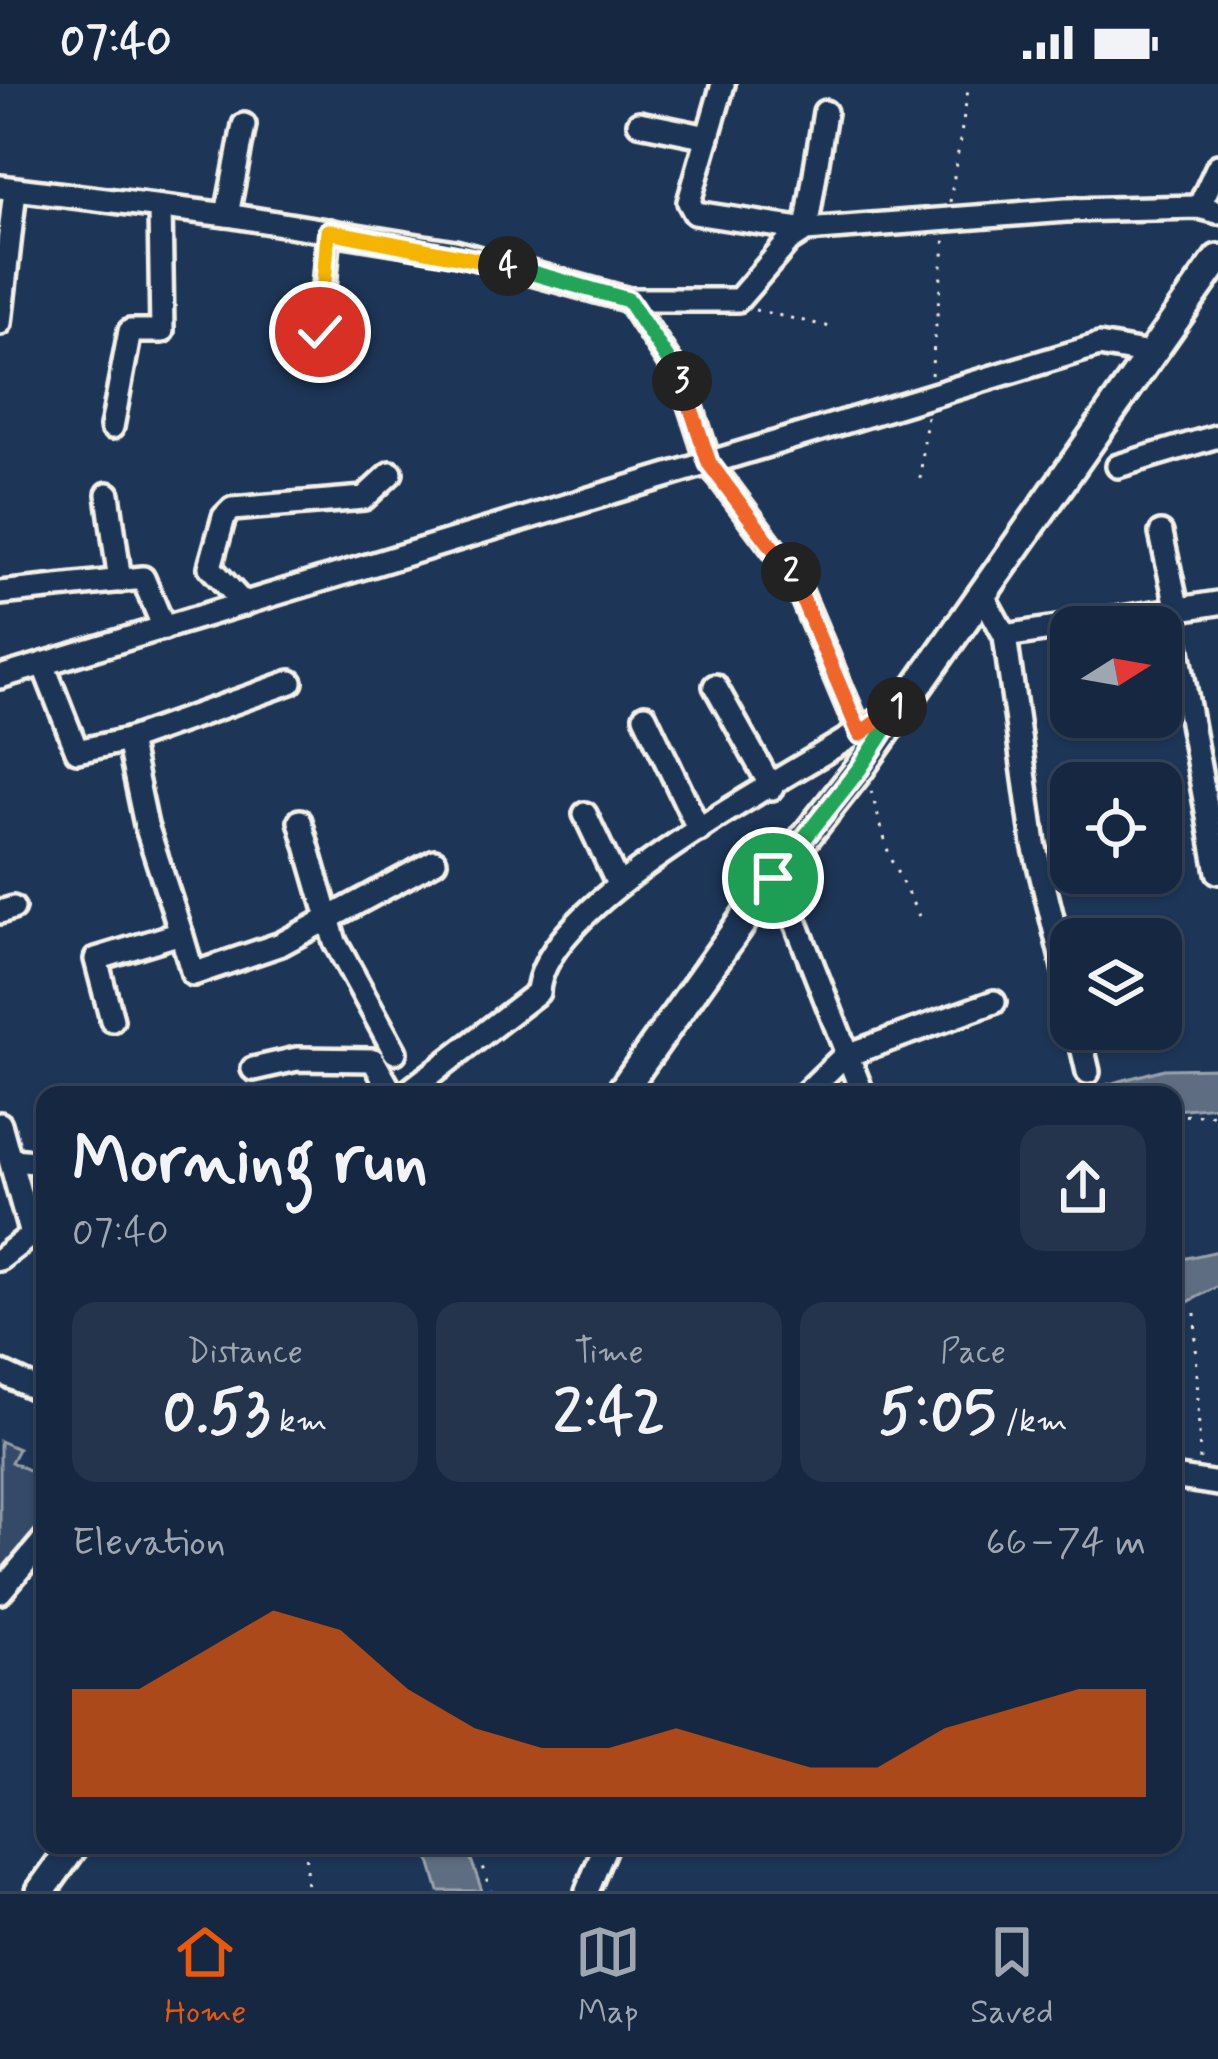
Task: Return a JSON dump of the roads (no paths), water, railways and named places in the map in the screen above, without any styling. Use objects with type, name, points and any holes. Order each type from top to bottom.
[{"type":"main road","points":[[625,1086],[773,878],[860,768],[1218,259]]},
{"type":"main road","points":[[41,1891],[68,1854]]},
{"type":"street","points":[[723,84],[689,209],[806,230],[1208,210],[1218,166]]},
{"type":"street","points":[[0,323],[8,189],[227,214],[455,252],[628,300],[738,300],[790,241],[806,230],[825,112]]},
{"type":"street","points":[[639,123],[708,137]]},
{"type":"street","points":[[227,214],[244,124]]},
{"type":"street","points":[[112,427],[130,332],[163,331],[160,207]]},
{"type":"street","points":[[320,332],[328,231]]},
{"type":"street","points":[[628,300],[683,383],[709,463],[793,574],[860,734]]},
{"type":"street","points":[[0,677],[1099,345],[1150,354]]},
{"type":"street","points":[[1118,466],[1218,436]]},
{"type":"street","points":[[244,604],[210,567],[224,517],[232,508],[364,497],[391,473]]},
{"type":"street","points":[[109,494],[120,580]]},
{"type":"street","points":[[1161,533],[1173,606]]},
{"type":"street","points":[[0,593],[143,578],[164,628]]},
{"type":"street","points":[[981,592],[1005,636],[1034,844],[1052,918]]},
{"type":"street","points":[[1182,610],[1218,603]]},
{"type":"street","points":[[1005,636],[1050,629]]},
{"type":"street","points":[[1182,658],[1218,872]]},
{"type":"street","points":[[43,664],[77,752],[128,740],[291,682]]},
{"type":"street","points":[[715,686],[772,788]]},
{"type":"street","points":[[416,1086],[538,992],[539,970],[596,901],[699,830],[902,704]]},
{"type":"street","points":[[645,716],[699,830]]},
{"type":"street","points":[[128,740],[146,825],[193,974],[280,944],[435,861]]},
{"type":"street","points":[[585,814],[618,884]]},
{"type":"street","points":[[300,821],[328,918],[369,1010],[395,1052]]},
{"type":"street","points":[[773,878],[796,923],[859,1086]]},
{"type":"street","points":[[112,1020],[96,959],[181,933]]},
{"type":"street","points":[[813,1086],[844,1056],[994,1002]]},
{"type":"street","points":[[1083,1050],[1088,1072]]},
{"type":"street","points":[[253,1069],[297,1059],[373,1060],[388,1086]]},
{"type":"street","points":[[0,1124],[36,1233]]},
{"type":"street","points":[[13,1160],[36,1161]]},
{"type":"street","points":[[0,1259],[36,1240]]},
{"type":"street","points":[[0,1372],[36,1389]]},
{"type":"street","points":[[0,1592],[36,1550]]},
{"type":"street","points":[[587,1891],[602,1854]]}]
